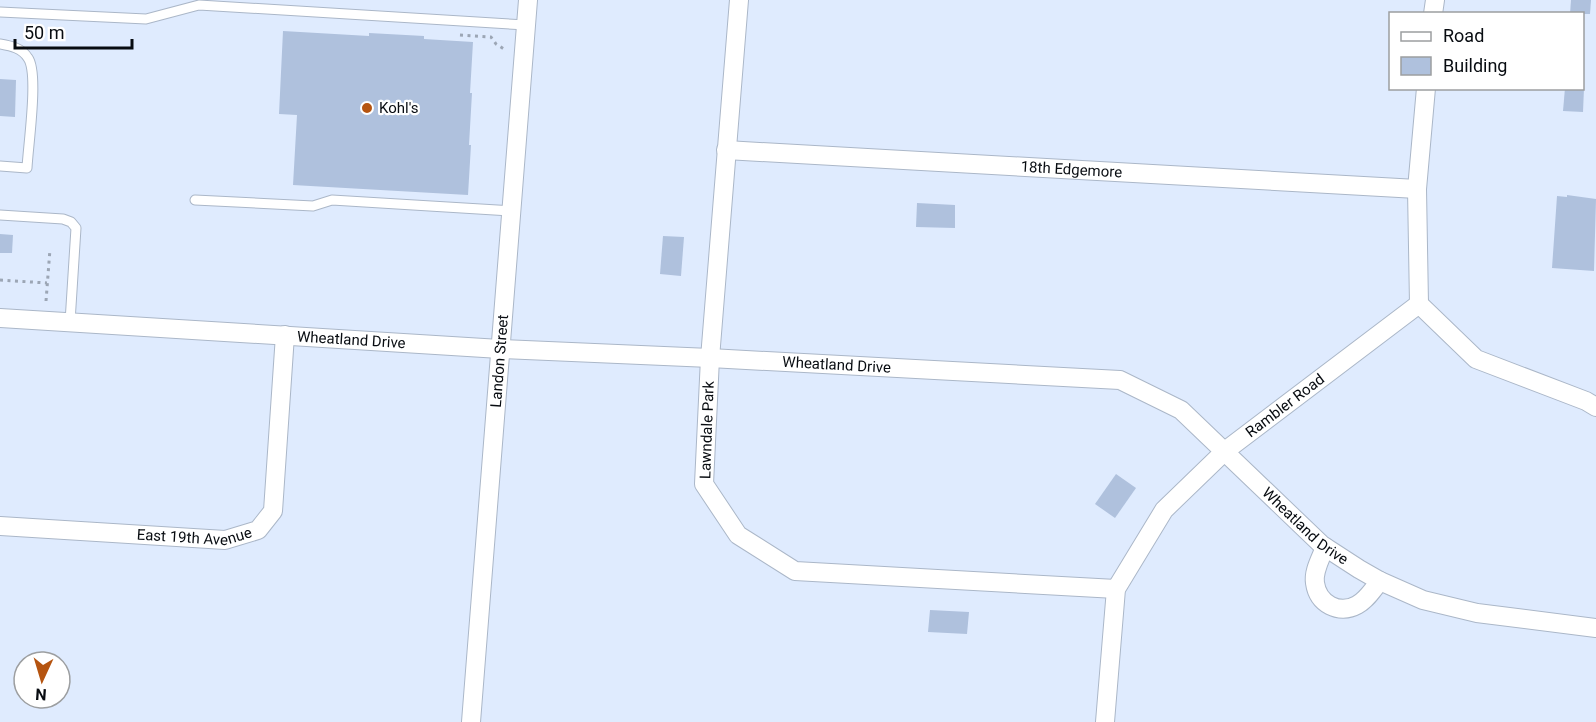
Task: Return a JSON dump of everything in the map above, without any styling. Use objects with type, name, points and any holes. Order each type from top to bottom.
[{"type":"street","name":"Landon Street","points":[[471,722],[528,0]]},
{"type":"street","name":"Lawndale Park","points":[[739,0],[710,358],[704,484],[738,535],[795,571],[1116,589]]},
{"type":"street","points":[[1426,90],[1417,189],[1419,304],[1476,359],[1586,401],[1596,407]]},
{"type":"street","name":"18th Edgemore","points":[[726,150],[1417,189]]},
{"type":"street","name":"Rambler Road","points":[[1104,722],[1116,589],[1164,510],[1226,451],[1419,304]]},
{"type":"street","name":"Wheatland Drive","points":[[0,318],[500,349],[1120,380],[1181,410],[1325,547],[1380,581],[1423,600],[1478,613],[1596,628]]},
{"type":"street","name":"East 19th Avenue","points":[[0,526],[225,540],[258,530],[273,511],[285,335]]},
{"type":"street","points":[[1325,547],[1315,574],[1315,583],[1319,595],[1333,608],[1358,605],[1367,598],[1380,581]]},
{"type":"lane","points":[[0,12],[146,19],[199,5],[526,25]]},
{"type":"lane","points":[[0,44],[14,46],[28,57],[34,72],[27,168],[0,166]]},
{"type":"lane","points":[[195,200],[313,206],[332,200],[512,211]]},
{"type":"lane","points":[[0,215],[63,219],[71,222],[76,228],[70,322]]},
{"type":"path","points":[[454,34],[491,37],[504,49]]},
{"type":"path","points":[[46,301],[50,249]]},
{"type":"path","points":[[0,280],[47,283]]},
{"type":"building","points":[[1571,0],[1591,0],[1590,14],[1570,12]]},
{"type":"building","name":"Kohl's","points":[[283,31],[369,36],[369,33],[424,36],[424,39],[473,42],[468,195],[293,185],[297,115],[279,114]]},
{"type":"building","points":[[0,79],[16,80],[15,117],[0,116]]},
{"type":"building","points":[[1565,90],[1584,90],[1583,112],[1563,111]]},
{"type":"building","points":[[1567,195],[1596,199],[1594,271],[1552,268],[1557,196],[1567,197]]},
{"type":"building","points":[[917,203],[955,205],[955,228],[916,227]]},
{"type":"building","points":[[0,234],[13,235],[12,253],[0,253]]},
{"type":"building","points":[[663,236],[684,237],[681,276],[660,274]]},
{"type":"building","points":[[1116,474],[1136,488],[1115,518],[1095,504]]},
{"type":"building","points":[[930,610],[969,612],[967,634],[928,632]]},
{"type":"place","name":"Kohl's","points":[[367,108]]}]
